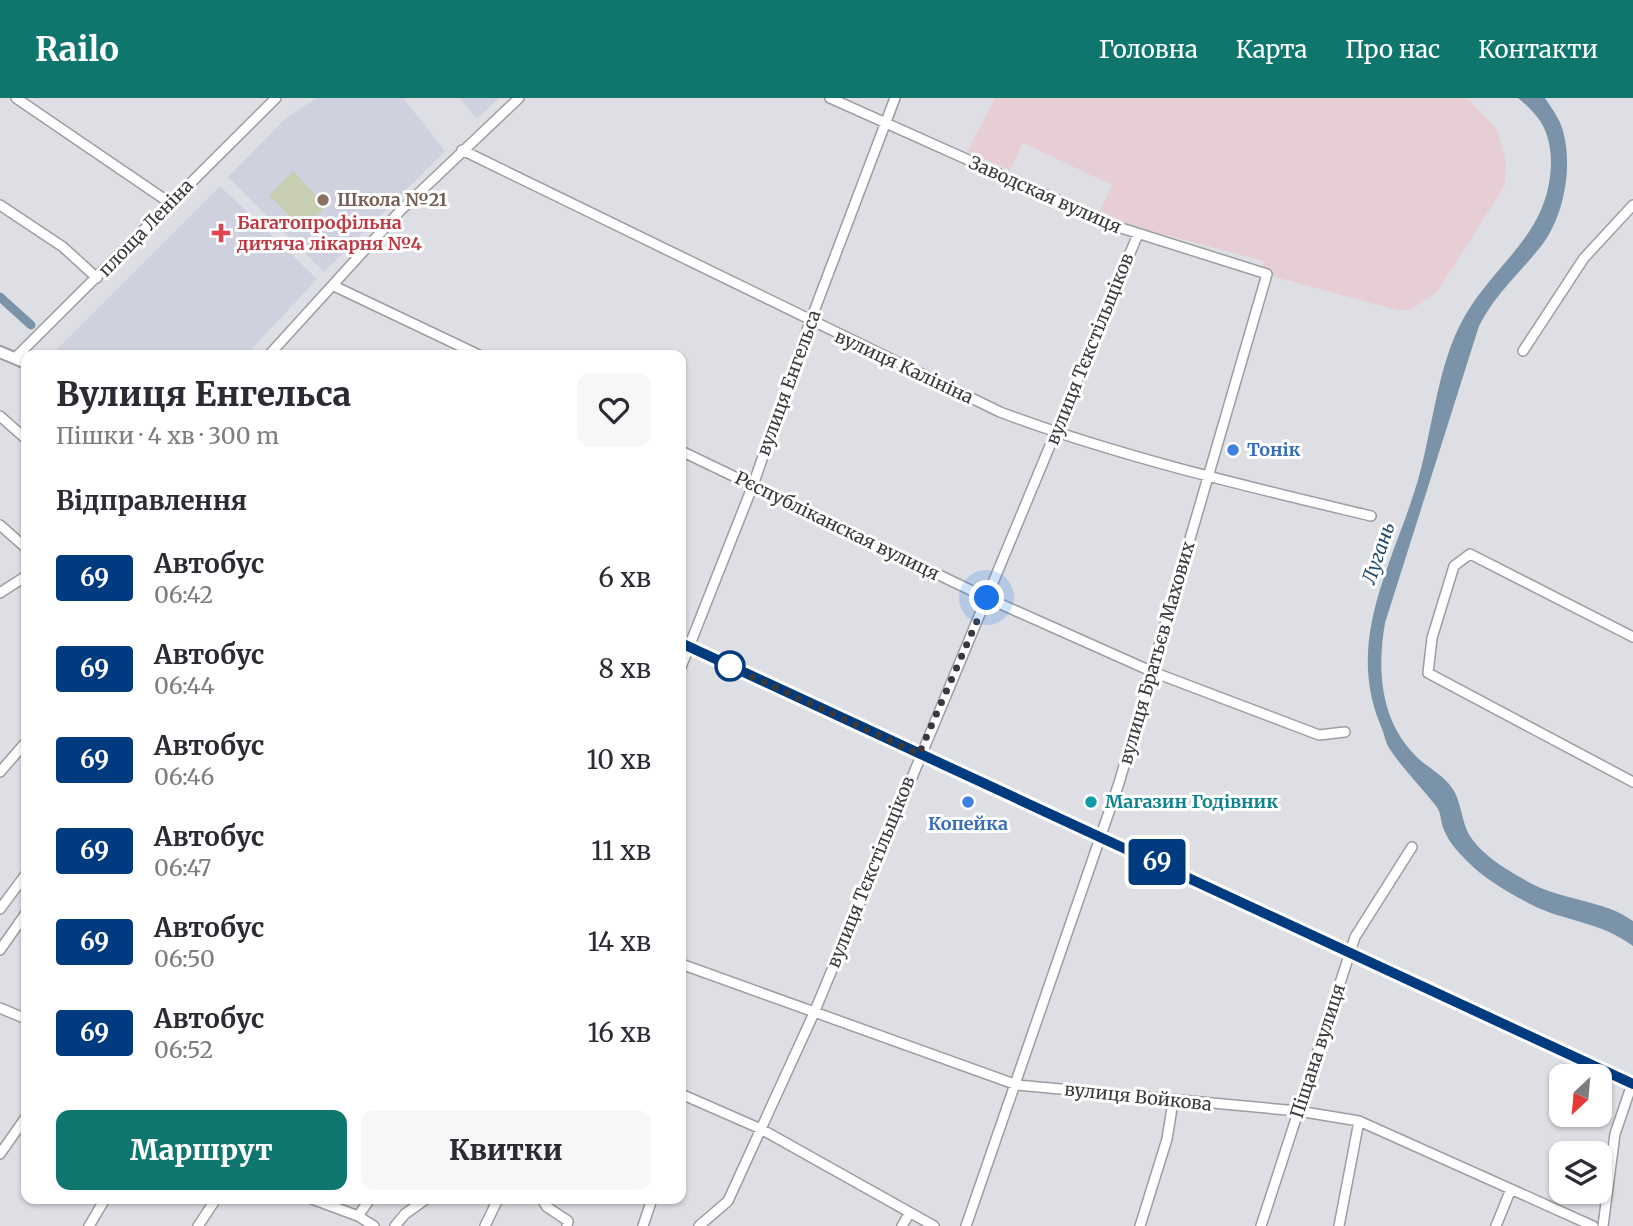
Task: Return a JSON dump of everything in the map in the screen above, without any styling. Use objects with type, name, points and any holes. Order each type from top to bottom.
[{"type":"street","points":[[16,98],[170,203]]},
{"type":"street","name":"площа Леніна","points":[[23,350],[276,98]]},
{"type":"street","points":[[274,350],[401,210],[519,98]]},
{"type":"street","name":"Заводская вулиця","points":[[830,98],[1138,234],[1267,274]]},
{"type":"street","name":"вулиця Енгельса","points":[[686,643],[753,485],[810,322],[895,98]]},
{"type":"street","name":"вулиця Калініна","points":[[462,150],[810,322],[1000,412],[1056,433],[1209,477],[1371,516]]},
{"type":"street","points":[[0,205],[63,247],[97,278]]},
{"type":"street","points":[[1523,351],[1584,258],[1633,205]]},
{"type":"street","name":"вулиця Тєкстільщіков","points":[[699,1226],[728,1201],[814,1013],[919,754],[987,598],[1138,234]]},
{"type":"street","name":"вулиця Братьєв Махових","points":[[966,1226],[1017,1085],[1153,672],[1267,274]]},
{"type":"street","points":[[334,286],[469,350]]},
{"type":"street","points":[[0,352],[21,361]]},
{"type":"street","name":"площа Леніна","points":[[15,358],[21,352]]},
{"type":"street","points":[[0,416],[21,435]]},
{"type":"street","name":"Рєспубліканская вулиця","points":[[686,453],[987,598],[1153,672],[1319,735],[1345,732]]},
{"type":"street","points":[[0,524],[21,543]]},
{"type":"street","points":[[1633,637],[1470,554],[1454,566],[1432,638],[1428,673],[1633,782]]},
{"type":"street","points":[[0,593],[21,579]]},
{"type":"street","points":[[686,645],[1101,835],[1632,1084],[1615,1135],[1603,1226]]},
{"type":"street","points":[[0,772],[21,748]]},
{"type":"street","name":"Піщана вулиця","points":[[1261,1226],[1355,937],[1412,847]]},
{"type":"street","points":[[0,909],[21,881]]},
{"type":"street","points":[[0,950],[21,920]]},
{"type":"street","name":"вулиця Войкова","points":[[686,966],[1017,1085],[1173,1102],[1298,1111],[1359,1121],[1593,1226]]},
{"type":"street","points":[[0,1008],[21,1017]]},
{"type":"street","points":[[686,1096],[761,1129],[934,1226]]},
{"type":"street","points":[[1140,1226],[1167,1139],[1173,1102]]},
{"type":"street","points":[[1339,1226],[1359,1121]]},
{"type":"street","points":[[0,1154],[21,1124]]},
{"type":"street","points":[[1496,1226],[1511,1189]]},
{"type":"street","points":[[89,1226],[102,1204]]},
{"type":"street","points":[[198,1226],[213,1204]]},
{"type":"street","points":[[326,1204],[358,1216],[374,1226]]},
{"type":"street","points":[[358,1216],[366,1204]]},
{"type":"street","points":[[395,1226],[419,1204]]},
{"type":"street","points":[[485,1226],[496,1204]]},
{"type":"street","points":[[545,1204],[571,1224]]},
{"type":"street","points":[[643,1226],[650,1204]]},
{"type":"street","points":[[902,1226],[909,1214]]},
{"type":"shaded area","name":"Школа №21","points":[[316,98],[403,98],[445,151],[324,272],[228,177],[285,119]]},
{"type":"shaded area","points":[[459,98],[499,98],[477,118]]},
{"type":"shaded area","points":[[995,98],[1467,98],[1497,129],[1506,162],[1505,185],[1438,291],[1412,309],[1400,311],[1272,276],[1274,269],[1263,267],[1264,261],[1128,225],[1100,211],[1112,185],[1023,143],[1010,170],[967,151]]},
{"type":"shaded area","name":"Багатопрофільна дитяча лікарня №4","points":[[220,186],[317,279],[251,350],[56,350]]},
{"type":"green space","points":[[293,171],[326,206],[302,229],[269,195]]},
{"type":"water","points":[[1518,98],[1545,98],[1558,118],[1566,145],[1567,160],[1561,206],[1542,245],[1500,294],[1479,326],[1385,623],[1381,657],[1384,692],[1394,724],[1402,739],[1417,758],[1444,778],[1455,792],[1466,828],[1476,844],[1508,870],[1538,887],[1608,908],[1633,921],[1633,946],[1596,927],[1536,907],[1499,886],[1473,867],[1448,838],[1436,806],[1389,748],[1371,692],[1368,661],[1370,631],[1386,571],[1418,480],[1451,344],[1472,305],[1530,230],[1541,210],[1548,187],[1551,160],[1546,132],[1538,118]]},
{"type":"waterway","points":[[0,297],[31,325]]},
{"type":"bus line","name":"69","points":[[686,645],[1101,835],[1633,1084]]},
{"type":"place","name":"Школа №21","points":[[323,200]]},
{"type":"place","name":"Багатопрофільна дитяча лікарня №4","points":[[221,233]]},
{"type":"place","name":"Тонік","points":[[1233,450]]},
{"type":"place","name":"Копейка","points":[[968,802]]},
{"type":"place","name":"Магазин Годівник","points":[[1091,802]]},
{"type":"route","points":[[730,666],[919,754],[987,598]]},
{"type":"water label","name":"Лугань","points":[[1378,553]]}]
